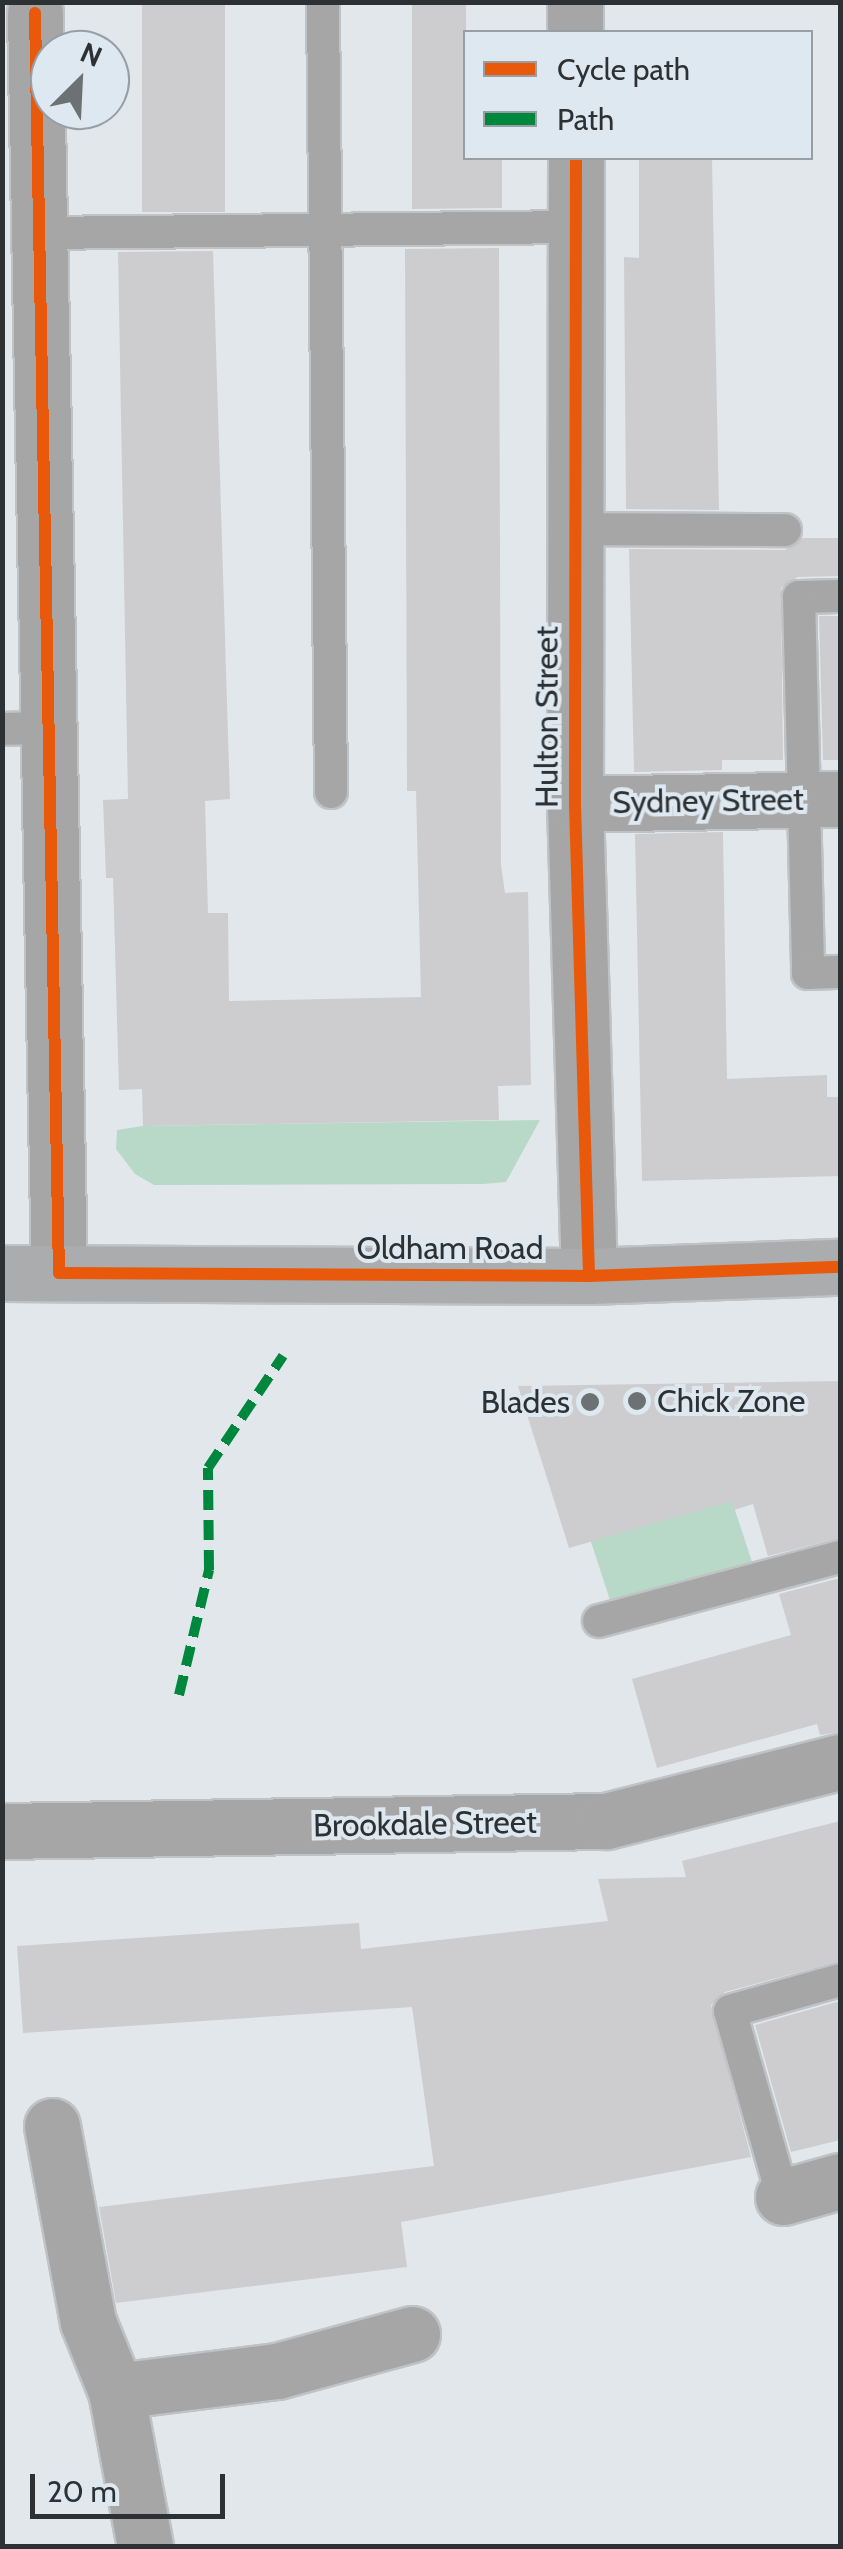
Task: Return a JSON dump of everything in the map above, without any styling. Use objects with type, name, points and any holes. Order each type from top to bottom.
[{"type":"highway","name":"Oldham Road","points":[[2,1273],[589,1276],[840,1267]]},
{"type":"street","points":[[574,2],[575,30]]},
{"type":"street","points":[[35,13],[28,260],[26,728],[59,1273]]},
{"type":"street","name":"Hulton Street","points":[[576,160],[575,804],[589,1276]]},
{"type":"street","name":"Sydney Street","points":[[575,804],[822,799]]},
{"type":"street","name":"Brookdale Street","points":[[2,1830],[606,1821],[840,1762]]},
{"type":"street","points":[[52,2126],[88,2322],[116,2391],[145,2546]]},
{"type":"street","points":[[783,2198],[840,2181]]},
{"type":"street","points":[[116,2391],[277,2371],[412,2334]]},
{"type":"lane","points":[[323,2],[322,234],[331,792]]},
{"type":"lane","points":[[28,260],[322,234],[576,226]]},
{"type":"lane","points":[[574,529],[785,530]]},
{"type":"lane","points":[[840,596],[800,598],[822,799],[808,973],[840,972]]},
{"type":"lane","points":[[600,1620],[840,1557]]},
{"type":"lane","points":[[783,2198],[730,2011],[840,1980]]},
{"type":"green space","points":[[540,1120],[506,1182],[483,1184],[154,1185],[135,1174],[116,1149],[117,1130],[143,1126]]},
{"type":"green space","points":[[577,1499],[732,1501],[753,1565],[610,1600]]},
{"type":"building","points":[[142,2],[225,2],[225,212],[142,212]]},
{"type":"building","points":[[412,2],[466,2],[463,160],[502,160],[502,208],[412,209]]},
{"type":"building","points":[[639,160],[712,160],[719,510],[626,509],[624,257],[639,258]]},
{"type":"building","points":[[499,248],[501,865],[505,893],[528,892],[531,1085],[498,1086],[499,1120],[143,1126],[142,1089],[119,1090],[113,878],[106,878],[103,800],[128,799],[118,252],[213,251],[230,799],[205,801],[208,913],[228,913],[229,1001],[421,997],[416,791],[407,791],[405,249]]},
{"type":"building","points":[[803,538],[840,538],[840,576],[798,577],[781,588],[783,760],[722,760],[722,770],[634,772],[629,549],[785,550]]},
{"type":"building","points":[[819,616],[840,616],[840,760],[823,760]]},
{"type":"building","points":[[723,832],[727,1079],[827,1075],[827,1097],[840,1097],[840,1176],[642,1181],[635,834]]},
{"type":"building","points":[[840,1381],[840,1538],[768,1556],[753,1504],[734,1510],[732,1501],[569,1548],[518,1386]]},
{"type":"building","points":[[840,1578],[840,1732],[820,1735],[817,1724],[657,1768],[632,1679],[791,1635],[779,1594]]},
{"type":"building","points":[[840,1821],[840,1961],[725,1992],[711,2005],[751,2157],[401,2222],[407,2267],[116,2303],[99,2207],[434,2166],[412,2007],[23,2033],[17,1946],[359,1923],[361,1949],[608,1921],[598,1879],[686,1877],[682,1861]]},
{"type":"building","points":[[840,2001],[840,2140],[791,2152],[755,2025]]},
{"type":"marked path","points":[[179,1695],[209,1570],[208,1468],[283,1356]]},
{"type":"cycle path","points":[[35,13],[59,1273],[589,1276],[840,1267]]},
{"type":"cycle path","points":[[576,160],[575,804],[589,1276]]},
{"type":"place","name":"Chick Zone","points":[[637,1401]]},
{"type":"place","name":"Blades","points":[[590,1402]]}]
